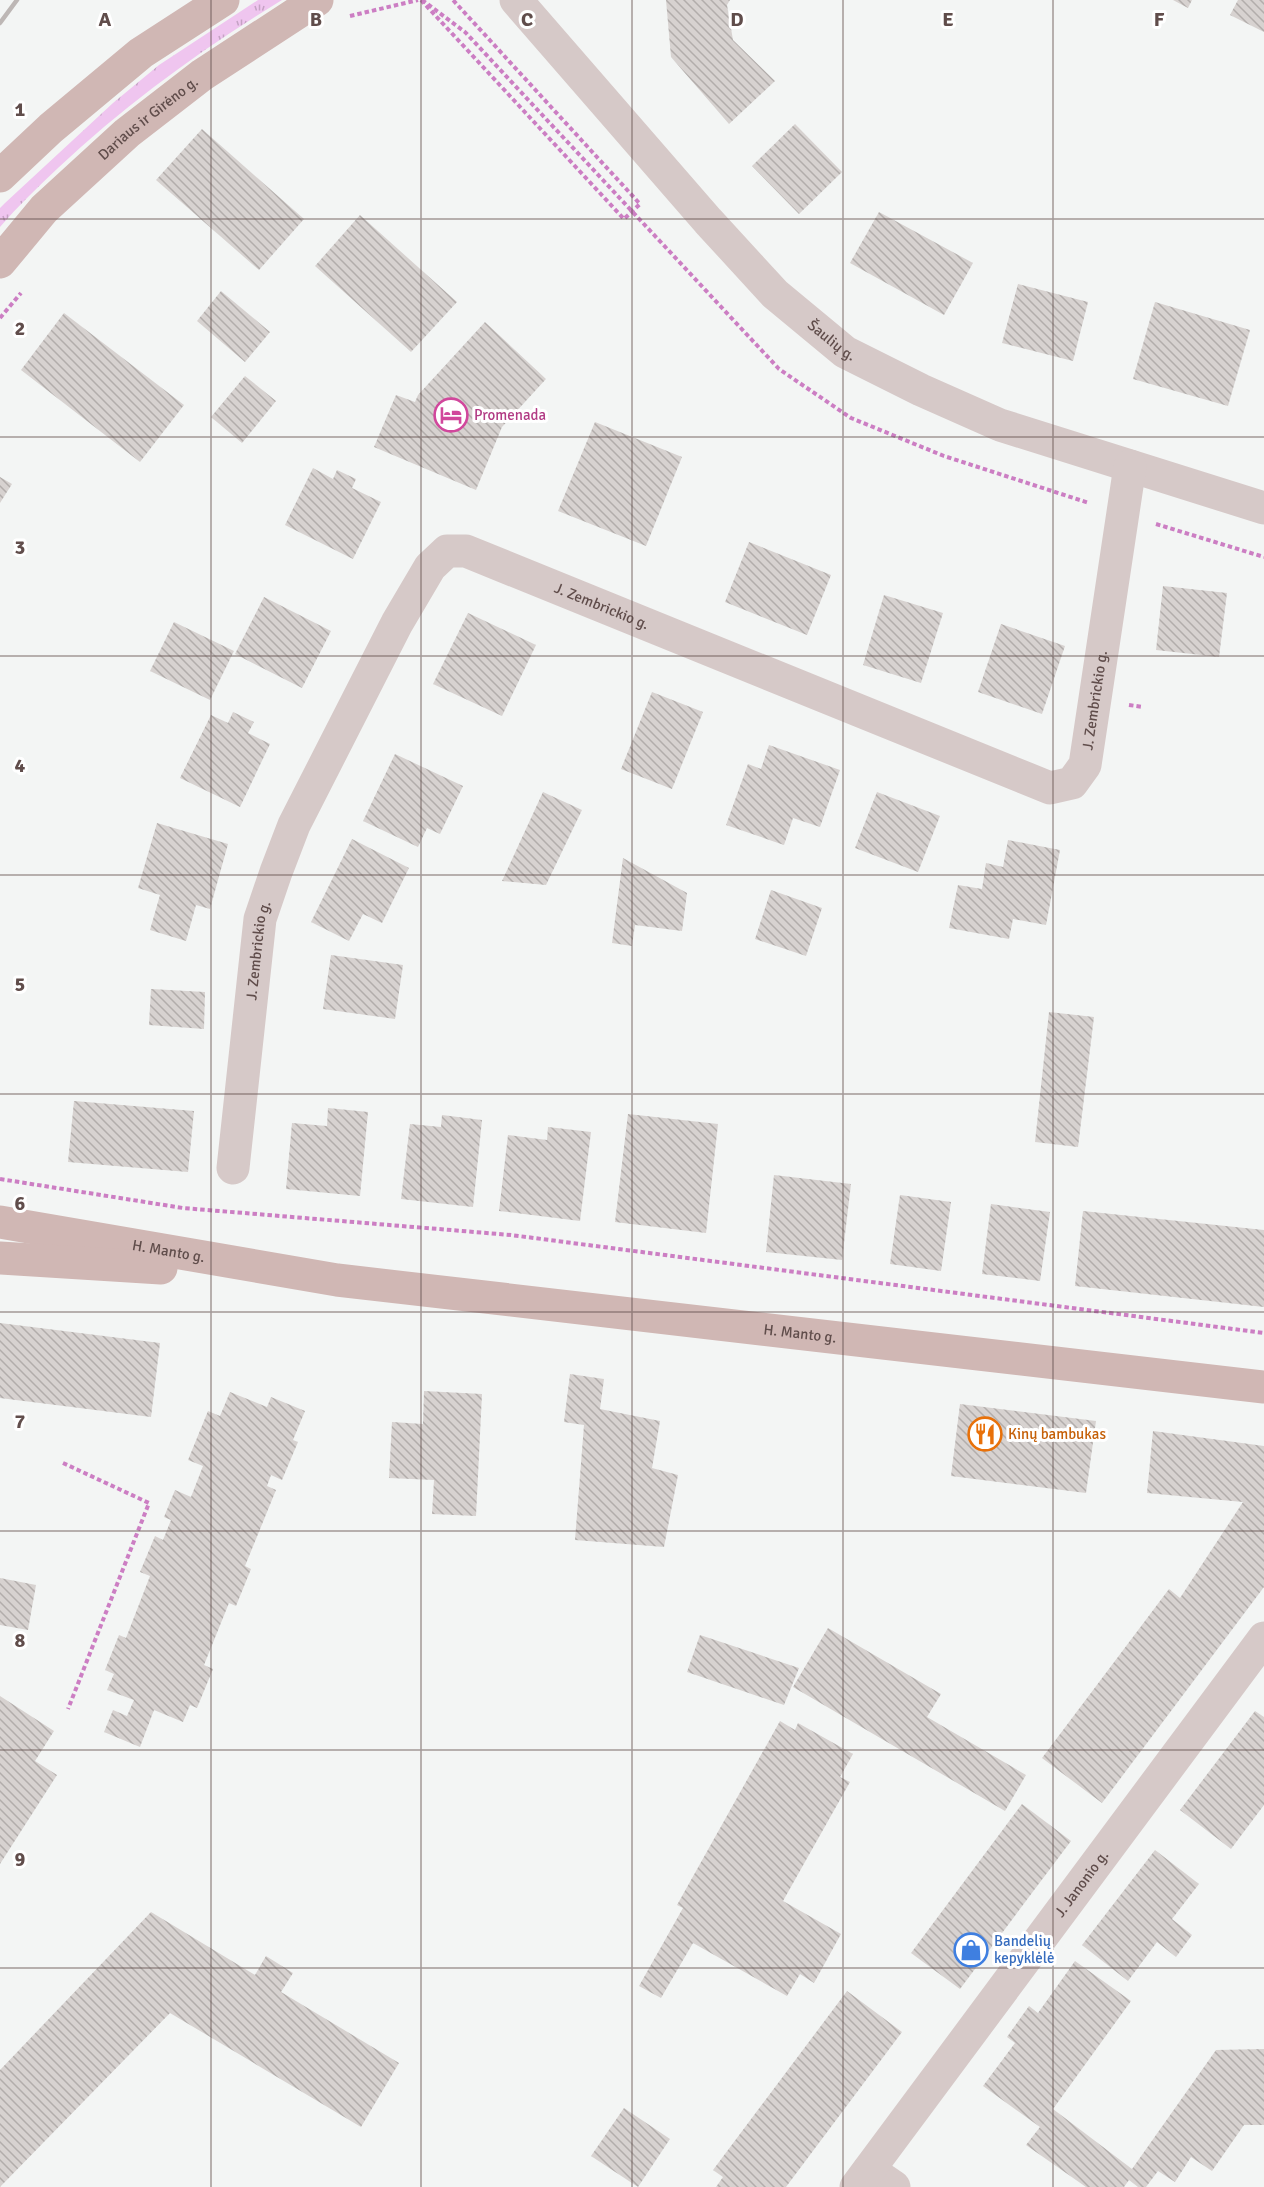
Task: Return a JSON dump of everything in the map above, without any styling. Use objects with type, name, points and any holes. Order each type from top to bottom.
[{"type":"main road","points":[[0,176],[51,128],[141,53],[223,0]]},
{"type":"main road","name":"Dariaus ir Girėno g.","points":[[0,262],[44,209],[126,133],[202,75],[317,0]]},
{"type":"main road","name":"H. Manto g.","points":[[0,1222],[337,1280]]},
{"type":"main road","name":"H. Manto g.","points":[[0,1258],[337,1280],[1264,1388]]},
{"type":"street","name":"Šaulių g.","points":[[516,0],[708,221],[775,294],[845,352],[921,390],[1000,425],[1264,508]]},
{"type":"street","name":"J. Zembrickio g.","points":[[233,1168],[260,919],[276,872],[294,825],[397,623],[430,567],[447,551],[466,550],[1050,788],[1072,783],[1085,765],[1130,466]]},
{"type":"street","name":"J. Janonio g.","points":[[873,2181],[1264,1638]]},
{"type":"path","points":[[350,16],[420,0],[624,219],[640,204],[453,0]]},
{"type":"path","points":[[0,318],[23,292]]},
{"type":"path","points":[[0,1179],[183,1208],[511,1235],[1264,1333]]},
{"type":"path","points":[[63,1463],[149,1503],[68,1708]]},
{"type":"green space","points":[[258,0],[282,0],[194,58],[110,122],[58,168],[0,227],[0,208],[113,103],[159,65]]},
{"type":"building","points":[[666,0],[730,0],[727,5],[733,40],[775,81],[729,124],[671,57]]},
{"type":"building","points":[[1173,0],[1192,0],[1188,8]]},
{"type":"building","points":[[1238,0],[1264,0],[1264,32],[1230,15]]},
{"type":"building","points":[[795,124],[842,172],[799,214],[752,166]]},
{"type":"building","points":[[202,129],[304,219],[259,270],[156,180]]},
{"type":"building","points":[[879,212],[973,263],[944,315],[850,263]]},
{"type":"building","points":[[360,215],[457,302],[411,352],[315,266]]},
{"type":"building","points":[[1018,284],[1088,302],[1073,361],[1002,343]]},
{"type":"building","points":[[221,291],[270,332],[245,362],[197,321]]},
{"type":"building","points":[[1155,302],[1250,330],[1228,406],[1133,379]]},
{"type":"building","points":[[64,313],[184,405],[140,462],[21,370]]},
{"type":"building","name":"Promenada","points":[[485,322],[546,379],[502,427],[476,490],[374,447],[396,395],[415,402],[418,395]]},
{"type":"building","points":[[245,376],[276,401],[242,443],[211,417]]},
{"type":"building","points":[[595,422],[682,457],[646,546],[558,511]]},
{"type":"building","points":[[313,468],[333,479],[337,470],[356,479],[352,488],[381,502],[353,559],[285,525]]},
{"type":"building","points":[[0,477],[12,484],[0,503]]},
{"type":"building","points":[[749,542],[831,575],[807,635],[725,602]]},
{"type":"building","points":[[1163,586],[1227,593],[1219,657],[1156,650]]},
{"type":"building","points":[[884,595],[943,613],[921,683],[863,665]]},
{"type":"building","points":[[264,597],[331,631],[302,688],[235,654]]},
{"type":"building","points":[[468,613],[536,645],[502,716],[433,684]]},
{"type":"building","points":[[174,622],[234,651],[210,700],[150,671]]},
{"type":"building","points":[[1001,624],[1065,646],[1042,714],[978,692]]},
{"type":"building","points":[[652,692],[703,712],[672,789],[621,769]]},
{"type":"building","points":[[233,712],[254,722],[248,733],[270,744],[240,807],[180,778],[211,715],[228,723]]},
{"type":"building","points":[[769,745],[840,770],[820,827],[793,818],[784,845],[726,825],[748,764],[761,769]]},
{"type":"building","points":[[395,754],[463,786],[440,834],[427,828],[418,847],[363,821]]},
{"type":"building","points":[[543,792],[582,810],[546,885],[502,881]]},
{"type":"building","points":[[877,792],[940,816],[918,872],[855,848]]},
{"type":"building","points":[[157,823],[228,844],[210,909],[196,905],[186,941],[150,930],[160,895],[138,888]]},
{"type":"building","points":[[352,839],[409,868],[382,923],[363,914],[349,941],[311,922]]},
{"type":"building","points":[[1008,840],[1060,850],[1046,925],[1013,919],[1009,939],[949,928],[958,885],[982,889],[986,863],[1003,867]]},
{"type":"building","points":[[623,858],[687,893],[682,931],[635,925],[632,946],[612,943]]},
{"type":"building","points":[[771,890],[822,908],[806,956],[755,939]]},
{"type":"building","points":[[331,955],[403,965],[395,1019],[323,1009]]},
{"type":"building","points":[[151,989],[205,992],[204,1029],[149,1025]]},
{"type":"building","points":[[1049,1012],[1094,1017],[1078,1147],[1035,1142]]},
{"type":"building","points":[[74,1101],[194,1111],[188,1172],[68,1162]]},
{"type":"building","points":[[328,1108],[368,1112],[360,1196],[286,1189],[292,1123],[327,1126]]},
{"type":"building","points":[[628,1114],[718,1124],[706,1233],[615,1222]]},
{"type":"building","points":[[442,1115],[482,1120],[473,1207],[401,1199],[410,1124],[441,1127]]},
{"type":"building","points":[[548,1127],[591,1132],[580,1221],[499,1211],[508,1135],[547,1140]]},
{"type":"building","points":[[774,1175],[851,1184],[842,1260],[766,1252]]},
{"type":"building","points":[[900,1195],[951,1202],[941,1271],[890,1264]]},
{"type":"building","points":[[991,1204],[1050,1212],[1040,1281],[982,1274]]},
{"type":"building","points":[[1083,1211],[1264,1230],[1264,1307],[1075,1286]]},
{"type":"building","points":[[0,1323],[160,1343],[151,1417],[0,1398]]},
{"type":"building","points":[[570,1374],[604,1379],[600,1409],[660,1421],[652,1468],[678,1475],[664,1547],[575,1540],[584,1425],[564,1422]]},
{"type":"building","points":[[424,1391],[482,1394],[476,1516],[432,1514],[434,1480],[389,1478],[392,1422],[423,1424]]},
{"type":"building","points":[[230,1392],[267,1407],[271,1397],[305,1411],[293,1440],[298,1442],[282,1480],[271,1475],[267,1486],[276,1490],[245,1566],[251,1569],[236,1606],[229,1603],[204,1665],[213,1669],[197,1708],[190,1705],[183,1722],[154,1710],[140,1747],[104,1732],[113,1710],[127,1716],[134,1700],[107,1690],[114,1674],[105,1670],[119,1635],[126,1638],[150,1576],[140,1572],[155,1536],[163,1540],[171,1520],[164,1517],[175,1490],[191,1497],[203,1466],[188,1460],[208,1411],[220,1416]]},
{"type":"building","points":[[960,1404],[1096,1421],[1086,1493],[951,1476]]},
{"type":"building","points":[[1153,1431],[1264,1446],[1264,1587],[1102,1803],[1042,1758],[1169,1589],[1180,1598],[1243,1502],[1147,1493]]},
{"type":"building","points":[[0,1578],[36,1585],[28,1630],[0,1625]]},
{"type":"building","points":[[828,1628],[941,1694],[927,1717],[1026,1775],[1005,1811],[793,1687]]},
{"type":"building","points":[[700,1635],[799,1668],[784,1705],[687,1672]]},
{"type":"building","points":[[0,1696],[54,1731],[35,1761],[57,1775],[0,1864]]},
{"type":"building","points":[[1255,1711],[1264,1717],[1264,1805],[1231,1849],[1180,1810]]},
{"type":"building","points":[[780,1721],[795,1730],[798,1723],[853,1754],[840,1777],[850,1782],[783,1901],[841,1934],[814,1983],[800,1974],[787,1996],[693,1943],[661,1998],[639,1986],[683,1908],[677,1905]]},
{"type":"building","points":[[1022,1804],[1071,1841],[960,1989],[911,1953]]},
{"type":"building","points":[[1155,1850],[1199,1884],[1172,1919],[1192,1935],[1176,1957],[1157,1942],[1128,1981],[1082,1945]]},
{"type":"building","points":[[151,1912],[255,1975],[266,1956],[293,1973],[281,1992],[399,2063],[361,2127],[170,2013],[0,2187],[0,2070]]},
{"type":"building","points":[[1075,1961],[1131,2001],[1053,2109],[1132,2169],[1216,2050],[1264,2049],[1264,2125],[1244,2125],[1212,2171],[1191,2157],[1175,2182],[1158,2171],[1146,2187],[1138,2187],[1129,2180],[1124,2187],[1086,2187],[1026,2145],[1040,2127],[983,2086],[1015,2043],[1007,2037],[1029,2006],[1038,2013]]},
{"type":"building","points":[[847,1991],[902,2032],[786,2187],[716,2187],[723,2177],[713,2170]]},
{"type":"building","points":[[624,2108],[670,2139],[638,2187],[591,2156]]},
{"type":"railway","points":[[0,23],[17,0]]},
{"type":"place","name":"Promenada","points":[[451,415]]},
{"type":"place","name":"Kinų bambukas","points":[[985,1434]]},
{"type":"place","name":"Bandelių kepyklėlė","points":[[971,1950]]}]
